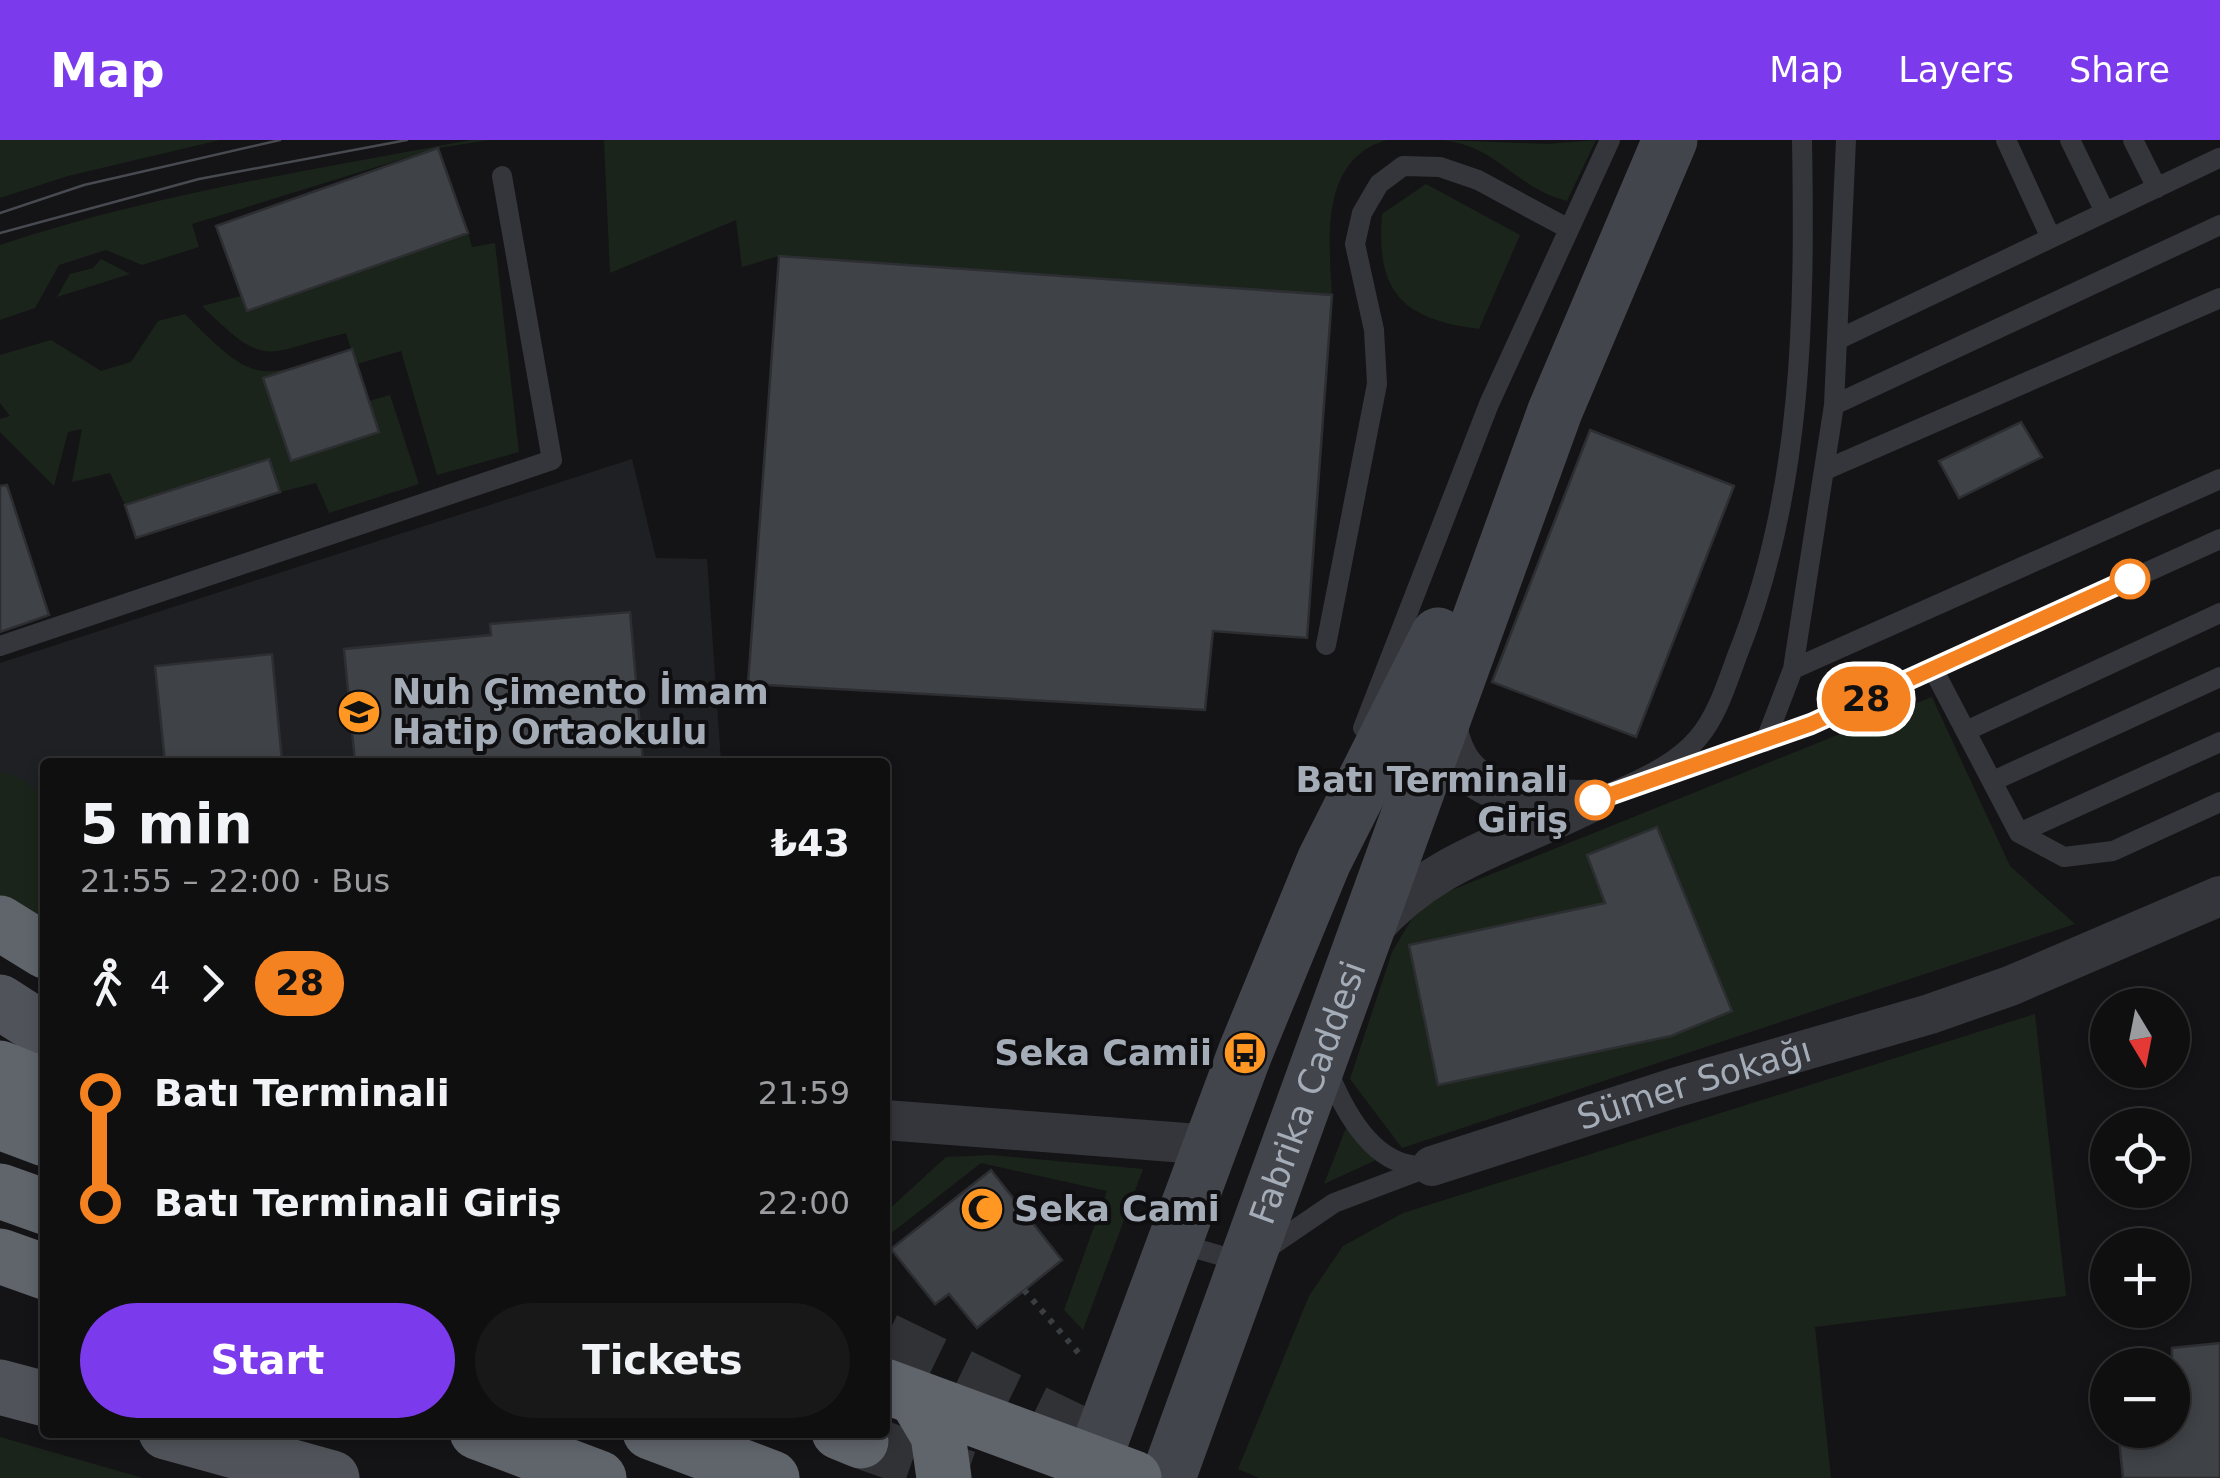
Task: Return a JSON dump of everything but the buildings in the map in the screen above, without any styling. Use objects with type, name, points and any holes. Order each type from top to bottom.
[{"type":"highway","points":[[0,923],[40,948]]},
{"type":"highway","points":[[0,1068],[40,1084]]},
{"type":"highway","points":[[0,1122],[40,1137]]},
{"type":"highway","points":[[0,1191],[40,1206]]},
{"type":"highway","points":[[0,1256],[40,1270]]},
{"type":"highway","points":[[900,1392],[1105,1473]]},
{"type":"highway","points":[[900,1392],[938,1436],[944,1478]]},
{"type":"highway","points":[[493,1438],[599,1478]]},
{"type":"highway","points":[[666,1438],[772,1478]]},
{"type":"main road","points":[[1105,1473],[1177,1242],[1324,861],[1369,779],[1492,524],[1555,411],[1670,140]]},
{"type":"main road","name":"Fabrika Caddesi","points":[[1168,1478],[1555,411]]},
{"type":"main road","points":[[0,1002],[40,1028]]},
{"type":"main road","points":[[0,1387],[40,1398]]},
{"type":"main road","points":[[188,1438],[332,1478]]},
{"type":"street","points":[[1446,704],[1447,742],[1460,765],[1478,778],[1503,793],[1525,798],[1595,800]]},
{"type":"street","points":[[1365,938],[1394,904],[1441,869],[1545,826],[1595,800]]},
{"type":"street","name":"Sümer Sokağı","points":[[1432,1166],[1654,1094],[1930,1014],[2010,986],[2220,896]]},
{"type":"street","points":[[890,1120],[1212,1145]]},
{"type":"lane","points":[[1324,861],[1355,750],[1475,440],[1610,140]]},
{"type":"lane","points":[[1595,800],[1672,762],[1699,737],[1719,703],[1750,625],[1784,501],[1794,440],[1802,140]]},
{"type":"lane","points":[[1765,742],[1793,669],[1834,405],[1846,140]]},
{"type":"lane","points":[[2006,140],[2051,238]]},
{"type":"lane","points":[[2070,140],[2105,212]]},
{"type":"lane","points":[[2133,140],[2158,188]]},
{"type":"lane","points":[[1837,340],[2220,159],[2211,140]]},
{"type":"lane","points":[[1326,645],[1377,384],[1374,330],[1355,244],[1362,213],[1379,184],[1403,166],[1440,167],[1478,180],[1569,229]]},
{"type":"lane","points":[[0,646],[552,460],[502,176]]},
{"type":"lane","points":[[1834,405],[2220,224]]},
{"type":"lane","points":[[1824,470],[2220,298]]},
{"type":"lane","points":[[1793,669],[2220,479]]},
{"type":"lane","points":[[1595,800],[1765,742],[2220,539]]},
{"type":"lane","points":[[1966,731],[2220,612]]},
{"type":"lane","points":[[1933,669],[2020,833],[2064,858],[2113,852],[2220,802]]},
{"type":"lane","points":[[1993,781],[2220,676]]},
{"type":"lane","points":[[2020,833],[2220,742]]},
{"type":"lane","points":[[1322,1056],[1352,1120],[1384,1156],[1403,1166],[1432,1166]]},
{"type":"lane","name":"Sümer Sokağı","points":[[1246,1262],[1334,1203],[1432,1166]]},
{"type":"lane","points":[[1177,1242],[1246,1262]]},
{"type":"path","points":[[1024,1290],[1094,1370]]},
{"type":"shaded area","points":[[0,140],[220,140],[68,176],[0,198]]},
{"type":"shaded area","points":[[471,140],[489,140],[438,148],[192,224],[199,247],[142,265],[106,250],[59,265],[35,308],[0,320],[0,245],[175,197]]},
{"type":"shaded area","points":[[604,140],[1387,140],[1365,150],[1349,165],[1339,183],[1330,227],[1332,295],[779,256],[742,267],[736,220],[610,273]]},
{"type":"shaded area","points":[[1442,140],[1547,144],[1596,140],[1567,201],[1533,187],[1479,151]]},
{"type":"shaded area","points":[[1426,184],[1520,235],[1479,329],[1430,318],[1412,309],[1389,282],[1381,241],[1382,214]]},
{"type":"shaded area","points":[[468,233],[472,247],[495,243],[519,452],[437,475],[401,351],[357,364],[369,401],[390,395],[419,484],[329,513],[316,483],[280,492],[269,459],[125,505],[110,473],[72,482],[82,429],[68,432],[54,486],[0,432],[0,419],[10,416],[0,403],[0,355],[51,340],[101,371],[131,362],[158,321],[185,314],[244,365],[276,371],[296,367],[351,349],[346,333],[282,350],[255,349],[202,306],[241,296],[247,311]]},
{"type":"shaded area","points":[[101,259],[130,274],[57,297],[70,274],[93,268]]},
{"type":"shaded area","name":"Nuh Çimento İmam Hatip Ortaokulu","points":[[632,459],[656,558],[707,559],[721,758],[40,758],[40,922],[0,895],[0,663]]},
{"type":"shaded area","points":[[1932,697],[2010,866],[2075,924],[1402,1148],[1350,1079],[1392,952],[1422,902]]},
{"type":"shaded area","points":[[0,774],[24,780],[40,796],[40,922],[0,895]]},
{"type":"shaded area","points":[[2035,1014],[2066,1296],[1815,1327],[1831,1478],[1259,1478],[1238,1469],[1309,1296],[1343,1246],[1403,1213]]},
{"type":"shaded area","points":[[1346,1128],[1376,1160],[1324,1184]]},
{"type":"shaded area","points":[[992,1155],[1143,1169],[1083,1330],[1064,1310],[1107,1191],[981,1163],[890,1234],[890,1208],[946,1157]]},
{"type":"shaded area","points":[[0,1437],[143,1478],[0,1478]]},
{"type":"tunnel","points":[[890,1342],[1096,1442]]},
{"type":"tunnel","points":[[861,1441],[966,1478]]},
{"type":"tram line","points":[[0,213],[84,185],[280,140]]},
{"type":"tram line","points":[[0,233],[199,179],[407,140]]},
{"type":"bus line","name":"28","points":[[1595,800],[1811,724],[2130,579]]},
{"type":"place","name":"Nuh Çimento İmam Hatip Ortaokulu","points":[[359,712]]},
{"type":"place","name":"Batı Terminali Giriş","points":[[1595,800]]},
{"type":"place","name":"Seka Camii","points":[[1245,1053]]},
{"type":"place","name":"Seka Cami","points":[[982,1209]]}]
